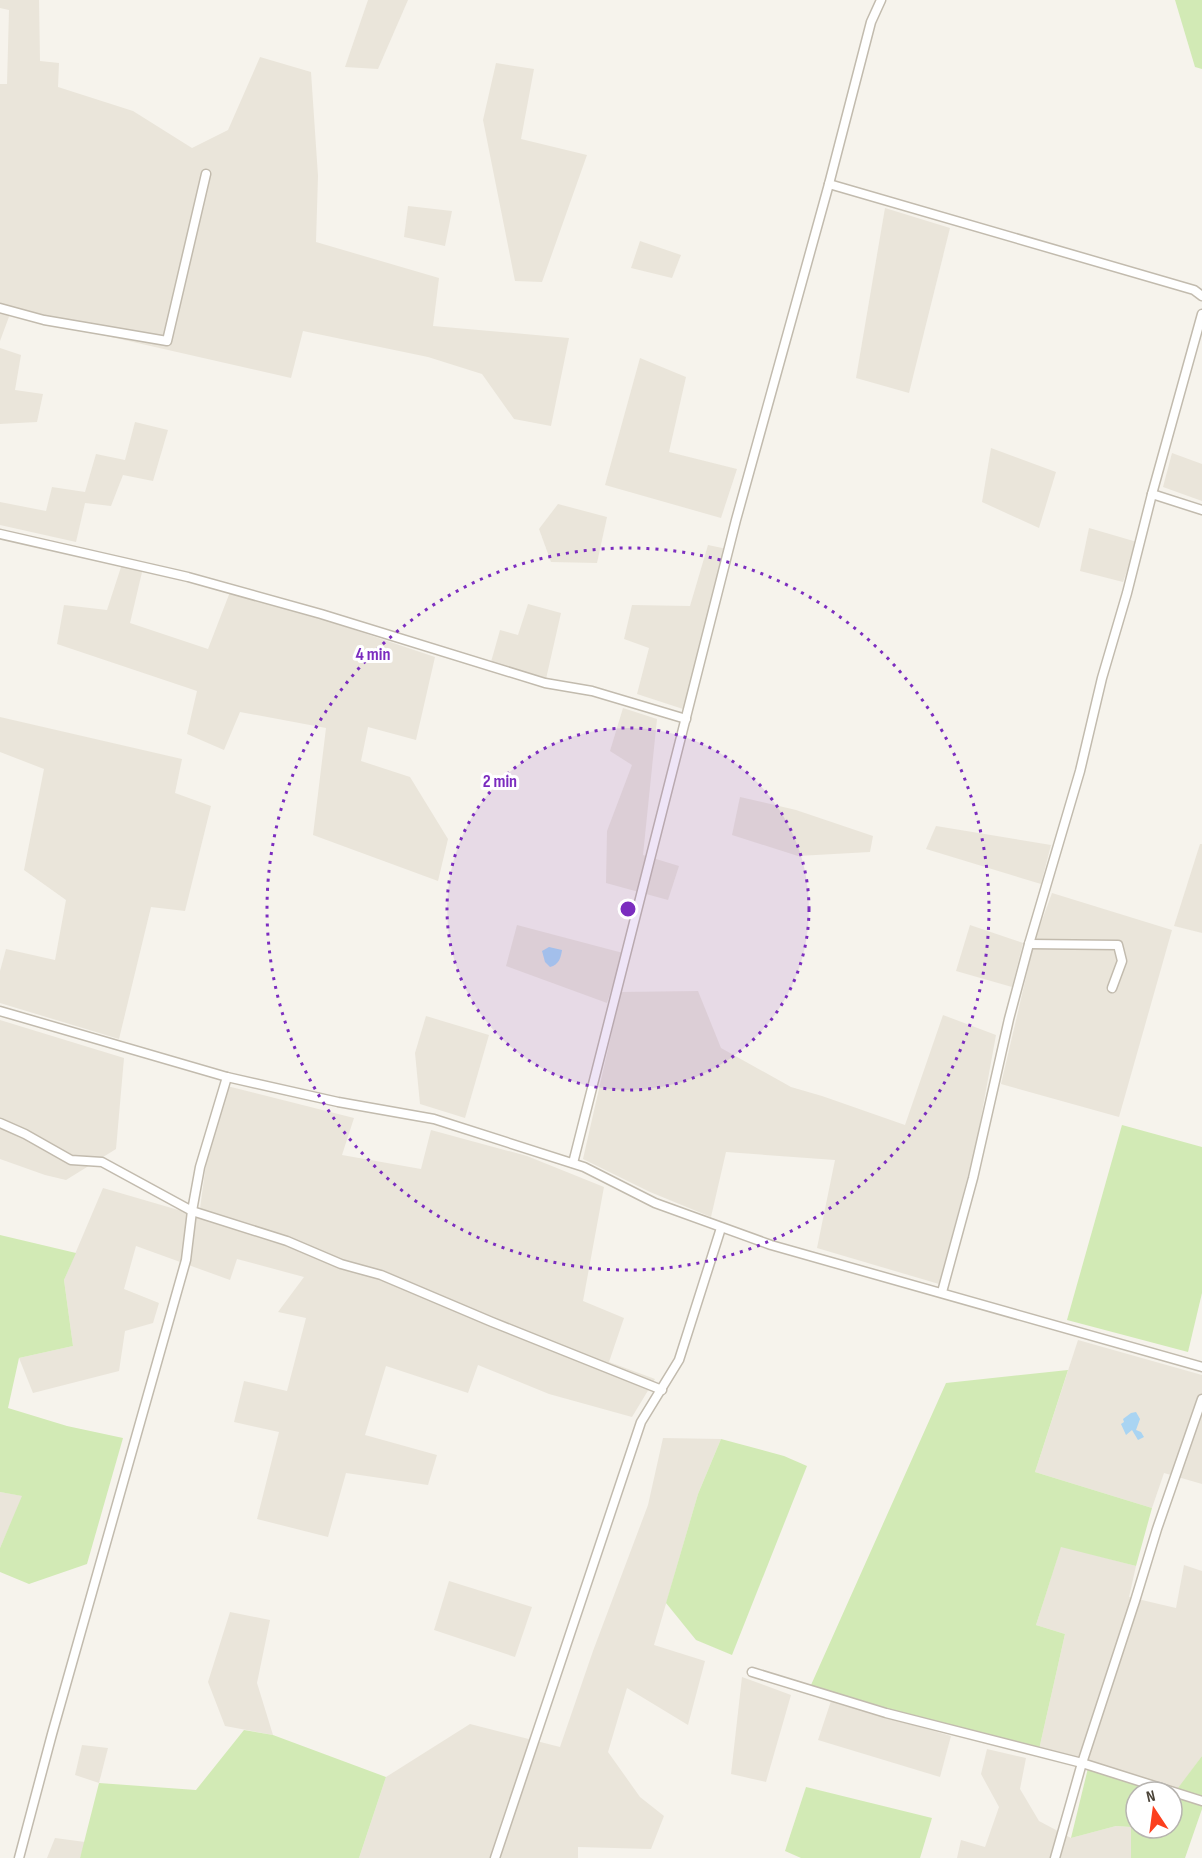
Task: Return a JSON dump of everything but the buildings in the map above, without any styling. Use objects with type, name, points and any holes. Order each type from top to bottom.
[{"type":"street","points":[[573,1163],[736,520],[829,184],[871,22],[881,0]]},
{"type":"street","points":[[0,308],[44,320],[167,341],[206,174]]},
{"type":"street","points":[[829,184],[1194,290],[1202,296]]},
{"type":"street","points":[[942,1292],[971,1189],[1029,944],[1080,771],[1102,678],[1127,594],[1202,314]]},
{"type":"street","points":[[1152,494],[1202,510]]},
{"type":"street","points":[[0,534],[188,577],[321,614],[545,682],[592,691],[686,719]]},
{"type":"street","points":[[1029,944],[1118,945],[1122,961],[1112,987]]},
{"type":"street","points":[[0,1011],[227,1077],[338,1102],[434,1119],[584,1167],[655,1203],[771,1245],[1202,1367]]},
{"type":"street","points":[[19,1858],[186,1260],[192,1211],[201,1167],[227,1077]]},
{"type":"street","points":[[0,1124],[25,1134],[70,1160],[102,1162],[192,1211],[287,1241],[341,1264],[381,1275],[662,1390]]},
{"type":"street","points":[[495,1858],[641,1422],[679,1360],[721,1228]]},
{"type":"street","points":[[1055,1858],[1082,1762],[1136,1601],[1157,1529],[1202,1399]]},
{"type":"street","points":[[752,1672],[886,1713],[1082,1762],[1202,1801]]},
{"type":"shaded area","points":[[0,0],[39,0],[40,61],[59,63],[58,87],[133,111],[192,148],[228,130],[260,57],[311,72],[318,176],[316,242],[439,278],[433,326],[569,338],[551,426],[514,419],[482,374],[428,357],[303,331],[291,378],[10,314],[0,341],[0,84],[7,84],[9,10],[0,8]]},
{"type":"shaded area","points":[[368,0],[408,0],[378,69],[345,67]]},
{"type":"shaded area","points":[[496,63],[534,69],[521,139],[587,155],[542,282],[515,281],[483,120]]},
{"type":"shaded area","points":[[408,206],[452,211],[445,246],[404,237]]},
{"type":"shaded area","points":[[885,208],[950,228],[909,393],[856,378]]},
{"type":"shaded area","points":[[640,241],[681,255],[672,278],[631,268]]},
{"type":"shaded area","points":[[0,348],[21,355],[15,390],[43,394],[37,422],[0,424]]},
{"type":"shaded area","points":[[640,358],[686,377],[669,452],[737,469],[721,518],[605,485]]},
{"type":"shaded area","points":[[135,422],[168,430],[153,481],[123,475],[111,506],[85,503],[76,542],[0,525],[0,502],[46,511],[52,487],[85,492],[96,454],[125,460]]},
{"type":"shaded area","points":[[991,448],[1056,472],[1039,528],[982,502]]},
{"type":"shaded area","points":[[1172,453],[1202,464],[1202,501],[1163,487]]},
{"type":"shaded area","points":[[558,504],[607,517],[597,563],[551,562],[539,529]]},
{"type":"shaded area","points":[[1089,528],[1137,542],[1123,582],[1080,571]]},
{"type":"shaded area","points":[[708,545],[727,549],[683,709],[637,694],[649,648],[624,639],[632,605],[690,606]]},
{"type":"shaded area","points":[[122,564],[143,568],[130,623],[208,649],[230,592],[307,614],[435,657],[416,740],[368,727],[361,761],[410,777],[448,839],[438,881],[313,835],[326,728],[240,712],[224,750],[187,734],[197,691],[57,644],[64,605],[107,610]]},
{"type":"shaded area","points":[[528,604],[561,613],[546,679],[491,662],[500,630],[518,635]]},
{"type":"shaded area","points":[[623,708],[657,719],[643,855],[679,866],[668,900],[606,883],[607,831],[632,765],[610,751]]},
{"type":"shaded area","points":[[0,717],[182,759],[175,793],[211,806],[185,911],[151,907],[119,1039],[0,1003],[0,971],[6,949],[55,960],[66,900],[24,870],[44,769],[0,752]]},
{"type":"shaded area","points":[[740,797],[796,810],[873,836],[870,852],[798,856],[732,835]]},
{"type":"shaded area","points":[[936,826],[1051,845],[1041,884],[926,849]]},
{"type":"shaded area","points":[[1200,844],[1202,844],[1202,933],[1174,926]]},
{"type":"shaded area","points":[[1052,893],[1172,930],[1119,1117],[1001,1084],[1035,939]]},
{"type":"shaded area","points":[[517,925],[623,953],[607,1003],[506,966]]},
{"type":"shaded area","points":[[970,925],[1023,943],[1012,987],[956,971]]},
{"type":"shaded area","points":[[698,991],[721,1048],[791,1087],[905,1125],[943,1015],[996,1035],[976,1145],[939,1284],[817,1248],[835,1160],[726,1152],[711,1217],[650,1192],[583,1159],[621,992]]},
{"type":"shaded area","points":[[426,1016],[489,1035],[465,1118],[420,1104],[415,1053]]},
{"type":"shaded area","points":[[0,1020],[124,1058],[116,1149],[66,1180],[0,1159]]},
{"type":"shaded area","points":[[227,1086],[354,1118],[342,1155],[421,1169],[431,1130],[527,1156],[604,1187],[583,1301],[624,1318],[609,1362],[655,1379],[632,1417],[549,1394],[478,1365],[468,1393],[386,1366],[365,1435],[437,1455],[428,1485],[346,1473],[328,1537],[257,1519],[279,1432],[234,1422],[244,1381],[287,1391],[306,1318],[278,1312],[304,1277],[237,1259],[230,1280],[136,1246],[124,1289],[159,1303],[153,1323],[125,1331],[119,1371],[33,1393],[19,1358],[73,1346],[64,1280],[103,1188],[199,1216],[206,1164]]},
{"type":"shaded area","points":[[1078,1340],[1202,1375],[1202,1484],[1164,1473],[1152,1508],[1035,1472]]},
{"type":"shaded area","points":[[663,1438],[721,1439],[698,1494],[654,1645],[705,1661],[688,1725],[627,1688],[608,1752],[640,1797],[664,1816],[651,1849],[578,1847],[578,1858],[359,1858],[386,1777],[470,1724],[560,1747],[648,1505]]},
{"type":"shaded area","points":[[0,1492],[23,1496],[0,1548]]},
{"type":"shaded area","points":[[1061,1546],[1136,1566],[1129,1597],[1176,1608],[1184,1565],[1202,1571],[1202,1756],[1184,1781],[1124,1781],[1038,1754],[1065,1634],[1036,1625]]},
{"type":"shaded area","points":[[449,1581],[532,1607],[515,1657],[434,1630]]},
{"type":"shaded area","points":[[230,1612],[270,1620],[257,1683],[273,1735],[225,1726],[208,1682]]},
{"type":"shaded area","points":[[742,1677],[791,1695],[766,1782],[731,1774]]},
{"type":"shaded area","points":[[831,1701],[951,1736],[940,1777],[818,1740]]},
{"type":"shaded area","points":[[82,1745],[108,1748],[99,1783],[75,1775]]},
{"type":"shaded area","points":[[987,1749],[1026,1758],[1020,1789],[1039,1821],[1071,1838],[1116,1826],[1124,1827],[1124,1840],[1131,1840],[1131,1858],[957,1858],[961,1840],[985,1847],[999,1807],[981,1774]]},
{"type":"shaded area","points":[[55,1838],[85,1842],[80,1858],[47,1858]]},
{"type":"green space","points":[[1175,0],[1202,0],[1202,69],[1195,67]]},
{"type":"green space","points":[[1122,1125],[1202,1147],[1202,1293],[1188,1352],[1067,1320]]},
{"type":"green space","points":[[0,1235],[76,1253],[64,1280],[73,1346],[19,1358],[8,1408],[67,1426],[123,1438],[87,1564],[29,1584],[0,1572],[0,1548],[22,1496],[0,1492]]},
{"type":"green space","points":[[1068,1370],[1035,1472],[1152,1508],[1136,1566],[1061,1547],[1036,1625],[1065,1634],[1038,1754],[811,1685],[946,1383]]},
{"type":"green space","points":[[721,1439],[784,1456],[807,1466],[732,1655],[696,1640],[666,1603],[698,1494]]},
{"type":"green space","points":[[244,1730],[273,1735],[386,1777],[359,1858],[80,1858],[99,1783],[196,1790]]},
{"type":"green space","points":[[1202,1756],[1202,1809],[1185,1858],[1131,1858],[1131,1840],[1184,1840],[1184,1780]]},
{"type":"green space","points":[[1088,1768],[1124,1780],[1124,1827],[1116,1826],[1071,1838]]},
{"type":"green space","points":[[806,1787],[932,1818],[920,1858],[801,1858],[785,1851]]},
{"type":"water","points":[[549,947],[562,950],[557,963],[550,967],[545,962],[542,951]]},
{"type":"water","points":[[1136,1412],[1140,1419],[1136,1430],[1144,1437],[1138,1440],[1132,1430],[1126,1435],[1121,1424],[1124,1422],[1123,1419]]}]
